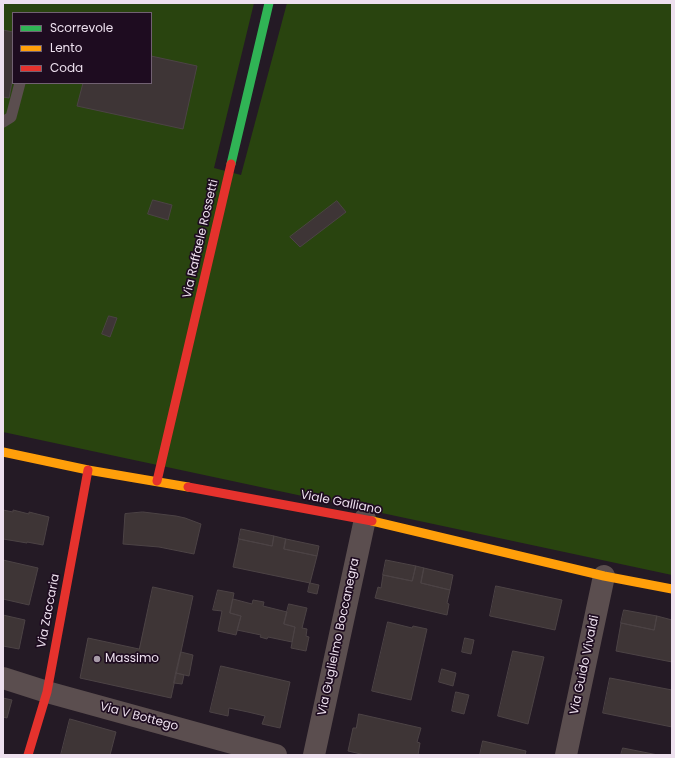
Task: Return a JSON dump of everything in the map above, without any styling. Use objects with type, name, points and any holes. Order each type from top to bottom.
[{"type":"street","name":"Via Raffaele Rossetti","points":[[157,481],[269,3]]},
{"type":"street","name":"Viale Galliano","points":[[3,452],[88,470],[157,481],[365,520],[604,576],[672,589]]},
{"type":"street","name":"Via Zaccaria","points":[[28,755],[47,692],[88,470]]},
{"type":"street","name":"Via Guglielmo Boccanegra","points":[[314,755],[365,520]]},
{"type":"street","name":"Via Guido Vivaldi","points":[[566,755],[604,576]]},
{"type":"street","name":"Via V Bottego","points":[[3,678],[47,692],[276,755]]},
{"type":"lane","points":[[3,122],[11,117],[20,84]]},
{"type":"green space","points":[[3,3],[254,3],[214,168],[241,175],[287,3],[672,3],[672,575],[3,432]]},
{"type":"building","points":[[3,30],[12,32],[12,82],[9,98],[3,97]]},
{"type":"building","points":[[152,56],[197,66],[183,129],[77,106],[83,84],[152,84]]},
{"type":"building","points":[[153,200],[172,205],[168,220],[148,214]]},
{"type":"building","points":[[337,201],[346,212],[300,247],[290,237]]},
{"type":"building","points":[[109,316],[117,318],[110,337],[102,334]]},
{"type":"building","points":[[3,510],[13,512],[13,510],[29,514],[29,512],[49,517],[43,545],[3,539]]},
{"type":"building","points":[[143,512],[176,516],[201,524],[194,554],[159,547],[123,544],[125,514]]},
{"type":"building","points":[[241,529],[274,536],[272,546],[239,539]]},
{"type":"building","points":[[274,536],[286,539],[284,549],[317,556],[310,583],[233,567],[239,539],[272,546]]},
{"type":"building","points":[[286,539],[319,546],[317,556],[284,549]]},
{"type":"building","points":[[3,560],[38,568],[29,605],[3,599]]},
{"type":"building","points":[[386,560],[416,566],[412,581],[383,575]]},
{"type":"building","points":[[416,566],[424,568],[421,583],[450,590],[447,603],[449,604],[447,615],[375,598],[378,587],[381,588],[383,575],[412,581]]},
{"type":"building","points":[[424,568],[453,575],[450,590],[421,583]]},
{"type":"building","points":[[310,583],[319,585],[317,594],[308,592]]},
{"type":"building","points":[[496,586],[562,600],[555,630],[490,616]]},
{"type":"building","points":[[153,587],[193,596],[171,698],[80,678],[88,638],[139,649]]},
{"type":"building","points":[[218,590],[234,593],[230,613],[241,616],[236,635],[218,631],[222,611],[213,610]]},
{"type":"building","points":[[233,599],[252,604],[253,600],[264,602],[263,606],[287,612],[284,624],[295,627],[292,642],[268,637],[267,639],[260,637],[261,635],[237,630],[241,616],[230,613]]},
{"type":"building","points":[[289,604],[307,608],[302,628],[307,629],[306,636],[309,637],[306,651],[291,648],[295,627],[284,624]]},
{"type":"building","points":[[624,610],[657,616],[654,630],[621,623]]},
{"type":"building","points":[[3,615],[25,620],[19,649],[3,646]]},
{"type":"building","points":[[657,616],[672,620],[672,662],[616,651],[621,623],[654,630]]},
{"type":"building","points":[[388,622],[412,628],[413,626],[427,629],[411,700],[372,691]]},
{"type":"building","points":[[465,638],[474,640],[471,654],[462,652]]},
{"type":"building","points":[[513,651],[544,657],[528,724],[498,716]]},
{"type":"building","points":[[181,652],[193,655],[189,676],[176,673]]},
{"type":"building","points":[[221,666],[290,682],[280,728],[262,724],[265,716],[248,712],[229,708],[228,716],[210,712]]},
{"type":"building","points":[[442,669],[456,673],[453,686],[439,682]]},
{"type":"building","points":[[176,673],[184,675],[182,684],[174,683]]},
{"type":"building","points":[[610,678],[672,690],[672,727],[603,713]]},
{"type":"building","points":[[456,692],[469,695],[464,714],[452,711]]},
{"type":"building","points":[[3,698],[12,700],[7,718],[3,717]]},
{"type":"building","points":[[359,714],[421,728],[417,742],[420,743],[418,755],[365,755],[348,751],[353,728],[356,728]]},
{"type":"building","points":[[70,719],[116,732],[110,755],[61,755]]},
{"type":"building","points":[[483,741],[526,751],[525,755],[480,755]]},
{"type":"building","points":[[623,748],[658,755],[621,755]]},
{"type":"traffic: fast","points":[[231,164],[269,3]]},
{"type":"traffic: slow","points":[[3,452],[88,470],[188,487]]},
{"type":"traffic: slow","points":[[372,521],[604,576],[672,589]]},
{"type":"traffic: jam","points":[[157,481],[231,164]]},
{"type":"traffic: jam","points":[[28,755],[47,692],[88,470]]},
{"type":"traffic: jam","points":[[188,487],[372,521]]},
{"type":"place","name":"Massimo","points":[[97,659]]}]
